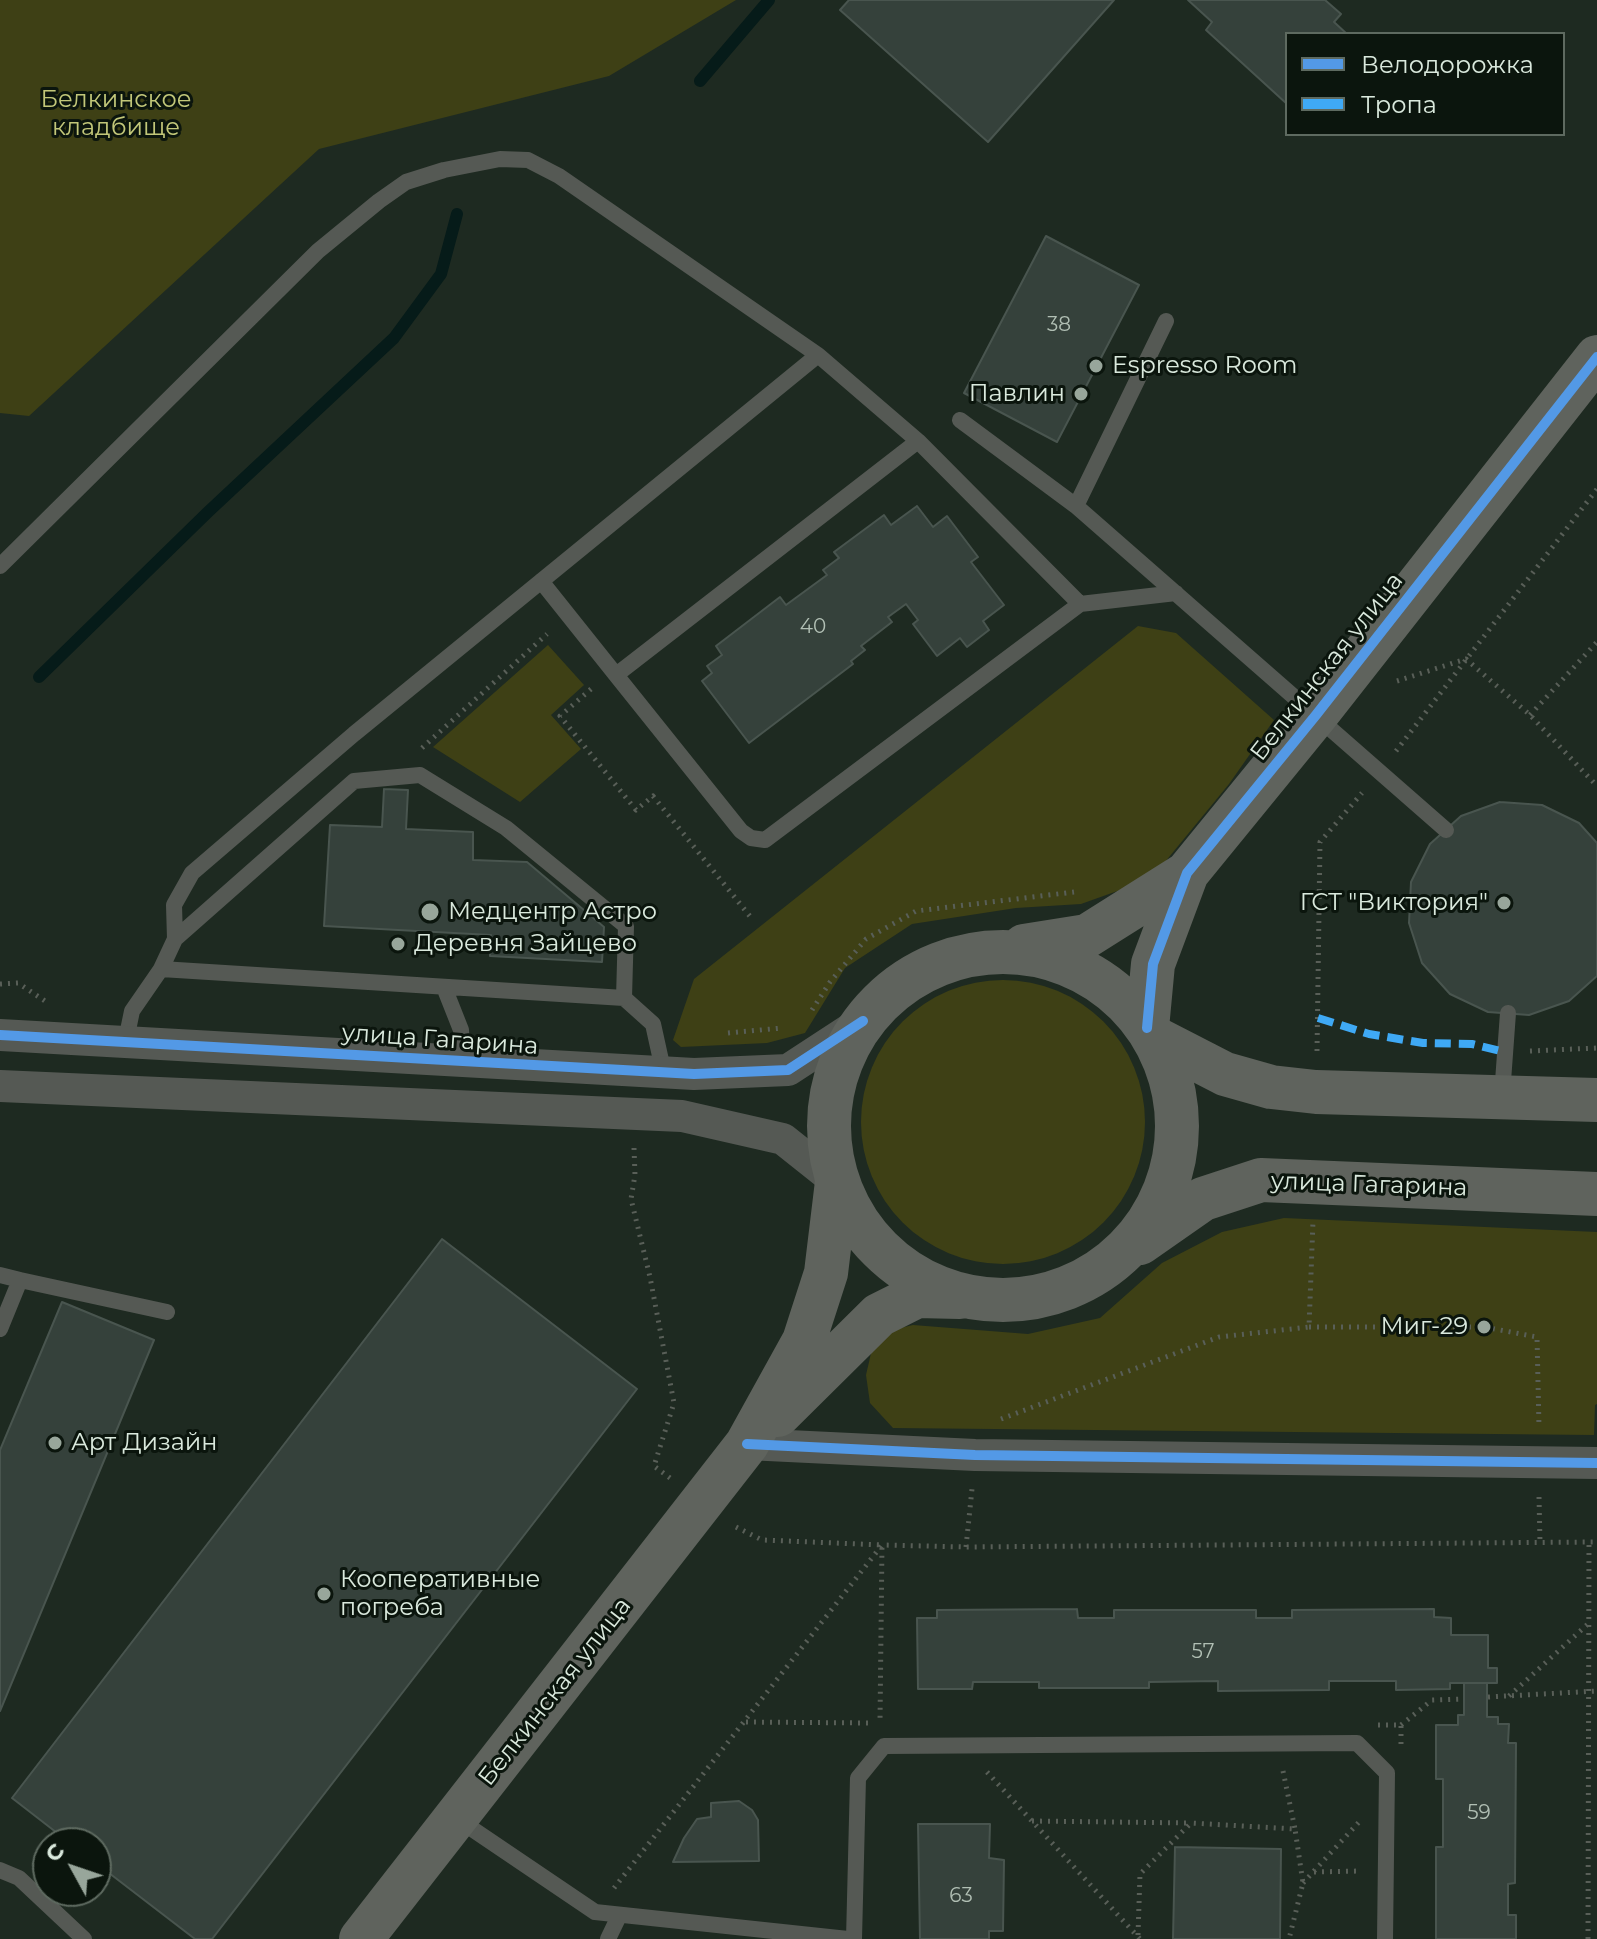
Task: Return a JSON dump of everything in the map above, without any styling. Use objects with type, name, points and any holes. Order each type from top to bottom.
[{"type":"main road","name":"Белкинская улица","points":[[980,953],[1087,936],[1187,873],[1316,715],[1597,357]]},
{"type":"main road","name":"Белкинская улица","points":[[1151,1033],[1153,964],[1187,873]]},
{"type":"main road","points":[[980,953],[1031,953],[1080,969],[1123,998],[1151,1033],[1175,1095],[1175,1156],[1154,1214],[1115,1260],[1071,1287],[1022,1300],[970,1297],[927,1283],[888,1257],[858,1223],[837,1182],[829,1140],[830,1098],[842,1058],[863,1021],[895,988],[935,965],[980,953]]},
{"type":"main road","points":[[1151,1033],[1225,1074],[1271,1087],[1316,1092],[1597,1100]]},
{"type":"main road","name":"улица Гагарина","points":[[1115,1260],[1203,1199],[1261,1180],[1597,1194]]},
{"type":"main road","name":"Белкинская улица","points":[[361,1939],[747,1444],[804,1341],[826,1273],[837,1182]]},
{"type":"main road","name":"Белкинская улица","points":[[747,1444],[879,1315],[917,1296],[970,1297]]},
{"type":"street","name":"улица Гагарина","points":[[0,1035],[664,1074],[788,1070],[863,1021]]},
{"type":"street","points":[[0,1086],[682,1116],[783,1139],[837,1182]]},
{"type":"street","points":[[747,1444],[975,1455],[1597,1463]]},
{"type":"lane","points":[[0,566],[318,251],[379,201],[406,182],[444,170],[500,159],[528,160],[559,176],[818,355],[918,441],[1080,604]]},
{"type":"lane","points":[[1076,506],[1166,321]]},
{"type":"lane","points":[[175,939],[174,905],[192,873],[354,734],[818,355]]},
{"type":"lane","points":[[960,420],[1076,506],[1446,830]]},
{"type":"lane","points":[[616,675],[918,441]]},
{"type":"lane","points":[[541,581],[741,831],[751,838],[765,840],[1080,604],[1176,593]]},
{"type":"lane","points":[[126,1040],[132,1011],[161,969],[175,939],[354,781],[420,775],[506,828],[626,926],[624,998]]},
{"type":"lane","points":[[161,969],[624,998],[653,1024],[664,1074]]},
{"type":"lane","points":[[444,987],[461,1030],[463,1061]]},
{"type":"lane","points":[[1502,1097],[1508,1013]]},
{"type":"lane","points":[[0,1275],[167,1312]]},
{"type":"lane","points":[[0,1329],[20,1280]]},
{"type":"lane","points":[[456,1818],[595,1912],[851,1939],[858,1778],[884,1746],[1357,1743],[1387,1773],[1385,1939]]},
{"type":"lane","points":[[0,1870],[19,1878],[84,1939]]},
{"type":"lane","points":[[608,1939],[619,1916]]},
{"type":"path","points":[[409,747],[421,749],[547,634],[557,644]]},
{"type":"path","points":[[1530,715],[1597,642]]},
{"type":"path","points":[[1395,681],[1466,659],[1530,715],[1597,786]]},
{"type":"path","points":[[585,676],[594,687],[560,716],[636,810],[653,796],[753,920]]},
{"type":"path","points":[[811,1013],[830,982],[866,939],[916,911],[1080,891]]},
{"type":"path","points":[[656,1039],[790,1026]]},
{"type":"path","points":[[1505,1052],[1597,1048]]},
{"type":"path","points":[[634,1142],[635,1175],[631,1199],[650,1277],[674,1403],[654,1466],[740,1530],[762,1540],[982,1547],[1597,1542]]},
{"type":"path","points":[[1309,1327],[1484,1327],[1537,1337],[1540,1542]]},
{"type":"path","points":[[1588,1939],[1589,1542]]},
{"type":"path","points":[[595,1912],[882,1545]]},
{"type":"path","points":[[1508,1697],[1589,1623]]},
{"type":"path","points":[[1488,1697],[1597,1691]]},
{"type":"path","points":[[1401,1725],[1432,1700],[1464,1699]]},
{"type":"path","points":[[1277,1743],[1303,1883],[1289,1939]]},
{"type":"path","points":[[962,1745],[1139,1937]]},
{"type":"path","points":[[1303,1883],[1386,1792]]},
{"type":"path","points":[[1032,1821],[1191,1823],[1295,1829]]},
{"type":"path","points":[[1139,1937],[1140,1874],[1191,1823]]},
{"type":"green space","name":"Белкинское кладбище","points":[[0,0],[736,0],[609,76],[319,149],[29,416],[0,413]]},
{"type":"green space","points":[[1138,626],[1176,633],[1274,720],[1229,784],[1151,879],[1081,904],[1016,908],[912,924],[845,968],[805,1033],[767,1043],[681,1047],[673,1040],[694,979]]},
{"type":"green space","points":[[548,645],[584,685],[551,715],[581,749],[520,802],[433,747]]},
{"type":"green space","points":[[989,980],[1017,980],[1044,986],[1070,997],[1104,1021],[1121,1043],[1134,1068],[1143,1094],[1143,1150],[1134,1176],[1121,1201],[1104,1223],[1070,1247],[1044,1258],[1017,1264],[989,1264],[962,1258],[936,1247],[902,1223],[878,1189],[867,1163],[861,1136],[861,1108],[867,1081],[878,1055],[902,1021],[936,997],[962,986]]},
{"type":"green space","points":[[1284,1218],[1597,1232],[1597,1404],[1594,1435],[893,1428],[870,1403],[866,1375],[872,1349],[888,1331],[913,1325],[1028,1334],[1100,1318],[1162,1263],[1222,1232]]},
{"type":"building","points":[[849,0],[1114,0],[988,142],[840,10]]},
{"type":"building","points":[[1188,0],[1325,0],[1341,14],[1334,22],[1345,32],[1285,32],[1285,102],[1206,30],[1212,22]]},
{"type":"building","points":[[1046,236],[1139,285],[1057,442],[964,393]]},
{"type":"building","points":[[917,506],[933,527],[947,516],[978,557],[971,562],[1004,605],[983,621],[989,630],[967,647],[960,638],[937,656],[913,624],[918,620],[906,604],[888,617],[892,622],[861,646],[865,650],[851,661],[853,664],[749,743],[702,681],[712,673],[707,666],[722,655],[716,646],[780,597],[786,605],[827,575],[823,570],[839,558],[834,552],[884,515],[891,525]]},
{"type":"building","points":[[384,789],[408,790],[406,829],[473,832],[473,860],[527,862],[604,927],[602,962],[490,956],[491,935],[324,926],[330,825],[382,827]]},
{"type":"building","name":"ГСТ \"Виктория\"","points":[[1500,802],[1542,805],[1579,823],[1597,843],[1597,976],[1569,1001],[1529,1015],[1488,1012],[1450,994],[1422,963],[1409,923],[1411,882],[1430,844],[1461,816]]},
{"type":"building","name":"Кооперативные погреба","points":[[442,1239],[637,1389],[212,1939],[195,1939],[112,1875],[112,1827],[49,1827],[12,1798]]},
{"type":"building","points":[[62,1302],[154,1340],[0,1711],[0,1450]]},
{"type":"building","points":[[1077,1609],[1078,1618],[1114,1618],[1114,1610],[1256,1610],[1256,1618],[1292,1618],[1292,1610],[1434,1609],[1434,1617],[1451,1618],[1451,1635],[1488,1635],[1488,1668],[1497,1668],[1497,1683],[1450,1683],[1450,1689],[1396,1690],[1396,1681],[1329,1681],[1329,1690],[1218,1691],[1218,1681],[1149,1682],[1149,1688],[1039,1688],[1039,1682],[973,1682],[972,1689],[918,1689],[917,1618],[937,1618],[937,1610]]},
{"type":"building","points":[[1464,1683],[1487,1683],[1487,1717],[1498,1717],[1498,1724],[1509,1724],[1508,1743],[1516,1743],[1515,1883],[1508,1884],[1508,1915],[1516,1915],[1516,1939],[1436,1939],[1436,1847],[1443,1847],[1443,1779],[1436,1779],[1436,1725],[1458,1725],[1458,1715],[1464,1715]]},
{"type":"building","points":[[739,1801],[752,1810],[758,1820],[759,1861],[673,1862],[697,1819],[711,1817],[711,1803]]},
{"type":"building","points":[[918,1824],[990,1824],[989,1858],[1004,1860],[1003,1931],[989,1931],[989,1939],[920,1939]]},
{"type":"building","points":[[1175,1847],[1281,1849],[1280,1939],[1173,1939]]},
{"type":"waterway","points":[[700,81],[769,0]]},
{"type":"waterway","points":[[39,677],[208,512],[394,338],[441,274],[457,214]]},
{"type":"marked path","points":[[1318,1018],[1369,1034],[1423,1043],[1472,1044],[1505,1052]]},
{"type":"cycle path","points":[[1147,1028],[1153,964],[1187,873],[1316,715],[1597,357]]},
{"type":"cycle path","points":[[0,1035],[694,1074],[788,1070],[863,1021]]},
{"type":"cycle path","points":[[747,1444],[975,1455],[1597,1463]]},
{"type":"place","name":"Espresso Room","points":[[1096,366]]},
{"type":"place","name":"Павлин","points":[[1081,394]]},
{"type":"place","name":"ГСТ \"Виктория\"","points":[[1504,903]]},
{"type":"place","name":"Медцентр Астро","points":[[430,912]]},
{"type":"place","name":"Деревня Зайцево","points":[[398,944]]},
{"type":"place","name":"Миг-29","points":[[1484,1327]]},
{"type":"place","name":"Арт Дизайн","points":[[55,1443]]},
{"type":"place","name":"Кооперативные погреба","points":[[324,1594]]}]
